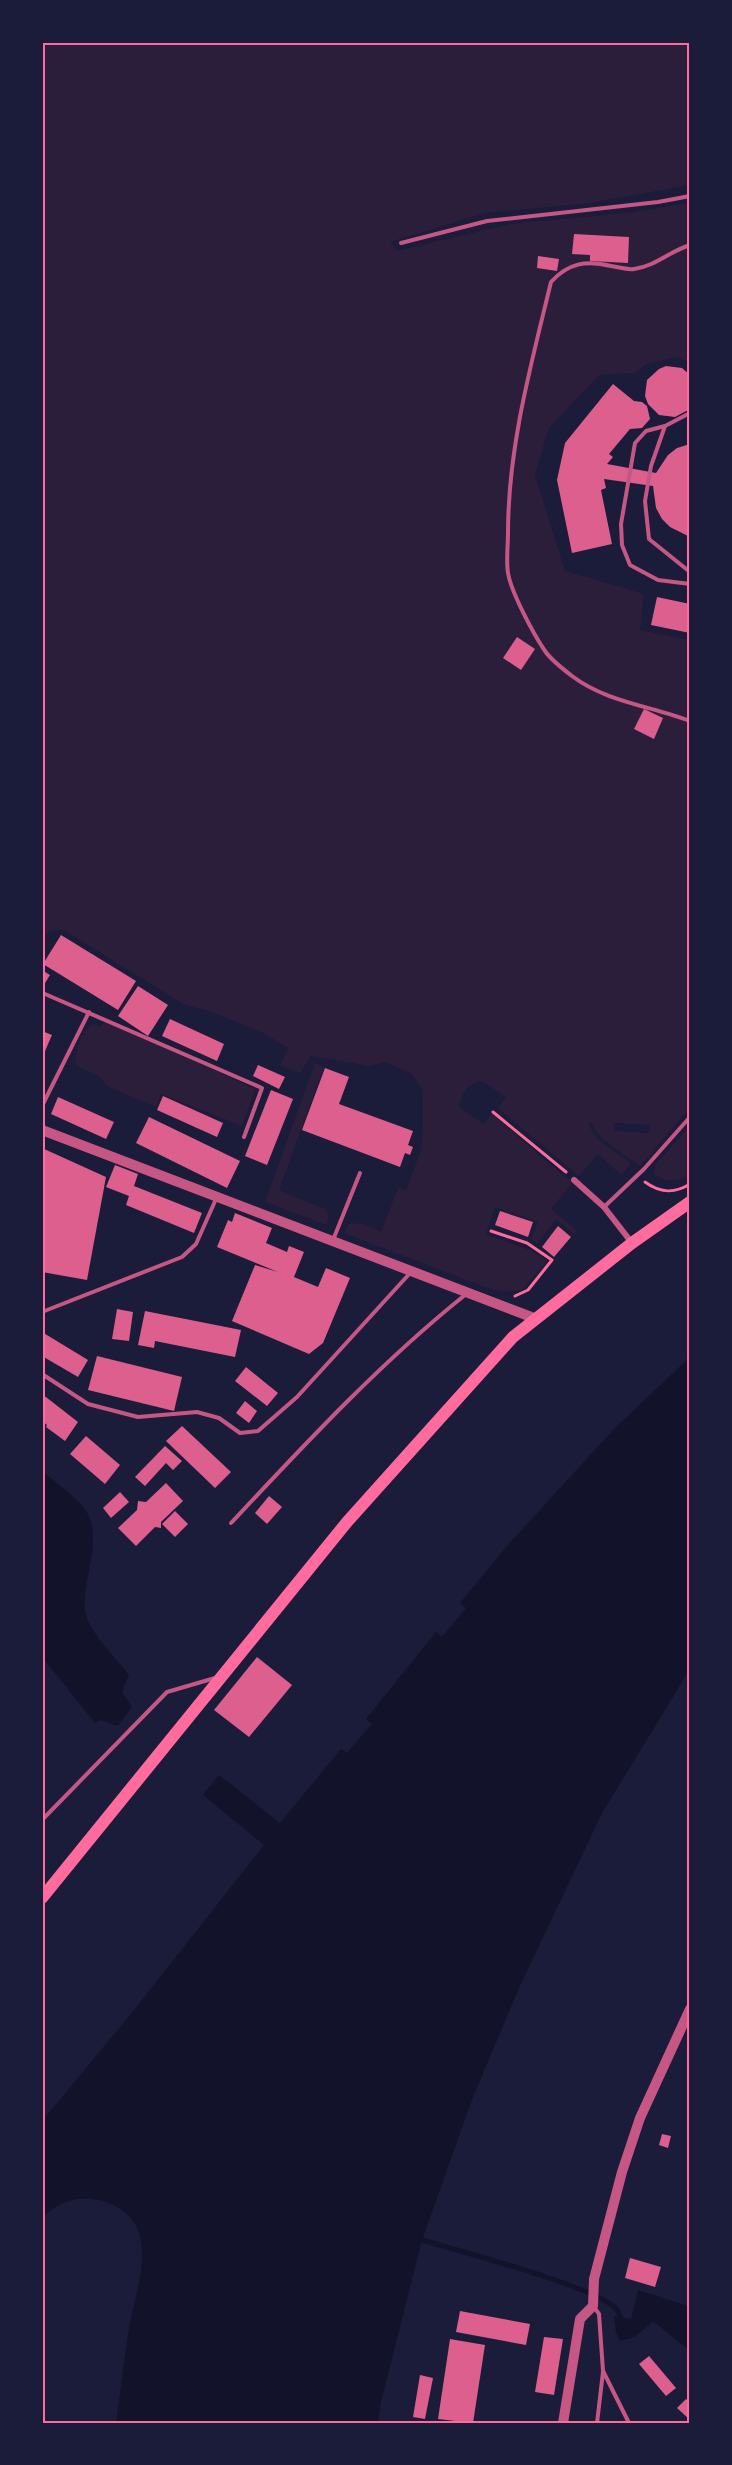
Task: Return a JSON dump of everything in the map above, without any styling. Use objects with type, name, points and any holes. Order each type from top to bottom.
[{"type":"main road","points":[[42,1898],[347,1522],[513,1337],[534,1318],[632,1243],[690,1202]]},
{"type":"street","points":[[42,1130],[534,1318]]},
{"type":"street","points":[[574,1180],[604,1207],[632,1243]]},
{"type":"street","points":[[564,2423],[580,2319],[593,2299],[594,2279],[622,2172],[636,2128],[690,2009]]},
{"type":"lane","points":[[401,243],[487,221],[658,202],[690,196]]},
{"type":"lane","points":[[690,245],[678,249],[656,264],[632,270],[604,264],[579,264],[562,270],[551,282],[521,405],[508,490],[508,574],[519,603],[546,652],[574,677],[628,704],[665,712],[690,722]]},
{"type":"lane","points":[[690,413],[665,426],[646,431],[635,444],[621,524],[622,545],[630,565],[658,580],[690,584]]},
{"type":"lane","points":[[665,426],[651,466],[645,501],[650,539],[690,572]]},
{"type":"lane","points":[[45,994],[262,1088],[244,1137]]},
{"type":"lane","points":[[42,1106],[89,1012]]},
{"type":"lane","points":[[604,1207],[637,1176],[690,1117]]},
{"type":"lane","points":[[332,1240],[360,1173]]},
{"type":"lane","points":[[42,1312],[182,1257],[196,1244],[218,1196]]},
{"type":"lane","points":[[42,1374],[88,1404],[138,1417],[197,1412],[219,1418],[240,1433],[258,1431],[297,1398],[411,1271]]},
{"type":"lane","points":[[231,1523],[303,1446],[417,1335],[468,1292]]},
{"type":"lane","points":[[42,1820],[167,1692],[224,1675]]},
{"type":"lane","points":[[593,2299],[599,2314],[603,2371],[597,2423]]},
{"type":"lane","points":[[603,2371],[629,2423]]},
{"type":"path","points":[[494,1112],[574,1180]]},
{"type":"path","points":[[637,1176],[660,1191],[669,1192],[690,1184]]},
{"type":"path","points":[[491,1231],[527,1244],[552,1260],[528,1290],[509,1297]]},
{"type":"shaded area","points":[[42,42],[690,42],[690,185],[590,203],[485,213],[390,242],[397,251],[510,224],[626,213],[690,203],[690,362],[675,357],[646,364],[635,373],[599,375],[549,428],[535,475],[565,571],[644,594],[640,630],[690,640],[690,1108],[640,1166],[604,1140],[592,1122],[589,1122],[591,1129],[600,1140],[631,1163],[621,1175],[598,1154],[579,1176],[498,1108],[506,1097],[482,1081],[472,1084],[464,1094],[459,1107],[484,1124],[492,1114],[572,1183],[551,1209],[577,1231],[574,1234],[556,1219],[537,1244],[531,1239],[538,1222],[495,1207],[486,1234],[530,1250],[547,1261],[522,1290],[504,1292],[493,1290],[344,1233],[349,1224],[361,1223],[381,1232],[398,1188],[406,1190],[420,1153],[423,1131],[423,1090],[411,1073],[384,1062],[370,1066],[311,1056],[300,1073],[280,1066],[288,1048],[265,1034],[214,1013],[183,1004],[64,930],[51,930],[42,937]],"holes":[[[614,1123],[650,1125],[649,1133],[614,1131]]]},
{"type":"shaded area","points":[[107,1021],[255,1089],[242,1126],[161,1094],[156,1107],[107,1086],[99,1076],[77,1066],[77,1049],[85,1032],[93,1024],[100,1026]]},
{"type":"shaded area","points":[[315,1063],[324,1067],[279,1190],[325,1209],[329,1214],[327,1225],[265,1202]]},
{"type":"shaded area","points":[[690,1126],[690,1177],[667,1180],[658,1177],[654,1174],[655,1165]]},
{"type":"shaded area","points":[[690,1357],[690,1669],[602,1813],[519,1988],[473,2097],[422,2240],[381,2402],[378,2423],[116,2423],[128,2335],[140,2278],[142,2255],[139,2233],[133,2221],[124,2211],[99,2200],[83,2198],[68,2201],[42,2218],[42,2121],[131,2014],[264,1845],[203,1795],[219,1775],[280,1823],[341,1749],[347,1753],[372,1724],[366,1719],[436,1632],[442,1637],[466,1608],[460,1603],[507,1546],[614,1429]]},
{"type":"shaded area","points":[[42,1471],[77,1500],[86,1511],[91,1523],[93,1549],[86,1589],[86,1615],[99,1638],[129,1675],[122,1692],[132,1707],[118,1726],[100,1720],[95,1723],[42,1657]]},
{"type":"shaded area","points":[[638,2290],[685,2305],[690,2309],[690,2351],[653,2321],[635,2337],[620,2341],[614,2316],[631,2319]]},
{"type":"building","points":[[574,234],[629,237],[628,263],[590,261],[590,255],[572,254]]},
{"type":"building","points":[[538,256],[559,259],[557,271],[537,268]]},
{"type":"building","points":[[666,366],[682,368],[690,375],[690,409],[675,417],[659,415],[648,404],[645,396],[647,380]]},
{"type":"building","points":[[613,384],[634,401],[642,402],[647,406],[650,419],[642,428],[630,429],[609,454],[613,457],[607,464],[656,473],[668,455],[677,448],[690,444],[690,537],[670,527],[662,519],[656,508],[653,486],[604,479],[606,488],[601,490],[612,544],[572,553],[557,480],[565,443]]},
{"type":"building","points":[[657,597],[690,604],[690,633],[651,625]]},
{"type":"building","points":[[517,637],[535,649],[521,670],[503,658]]},
{"type":"building","points":[[644,709],[663,718],[654,739],[634,729]]},
{"type":"building","points":[[61,935],[136,981],[118,1010],[43,964]]},
{"type":"building","points":[[42,970],[50,975],[42,988]]},
{"type":"building","points":[[138,986],[168,1005],[148,1036],[118,1016]]},
{"type":"building","points":[[170,1019],[224,1044],[217,1061],[162,1036]]},
{"type":"building","points":[[42,1031],[52,1035],[42,1058]]},
{"type":"building","points":[[258,1065],[285,1077],[279,1089],[253,1076]]},
{"type":"building","points":[[325,1068],[349,1077],[339,1104],[413,1131],[408,1145],[413,1147],[410,1155],[405,1153],[400,1167],[302,1130]]},
{"type":"building","points":[[271,1090],[293,1099],[267,1165],[245,1156]]},
{"type":"building","points":[[163,1096],[223,1123],[217,1137],[157,1110]]},
{"type":"building","points":[[58,1097],[114,1122],[106,1139],[51,1114]]},
{"type":"building","points":[[149,1117],[240,1161],[227,1188],[136,1143]]},
{"type":"building","points":[[42,1148],[106,1177],[87,1280],[42,1272]]},
{"type":"building","points":[[115,1165],[138,1174],[134,1186],[202,1213],[194,1233],[126,1205],[129,1196],[106,1187]]},
{"type":"building","points":[[500,1211],[533,1222],[528,1237],[495,1225]]},
{"type":"building","points":[[235,1213],[272,1228],[266,1243],[287,1252],[289,1246],[304,1252],[294,1277],[318,1287],[326,1268],[350,1278],[323,1343],[309,1354],[232,1321],[255,1265],[278,1272],[217,1247],[228,1220],[232,1222]]},
{"type":"building","points":[[558,1226],[571,1237],[554,1257],[542,1247]]},
{"type":"building","points":[[117,1309],[133,1312],[129,1341],[112,1339]]},
{"type":"building","points":[[145,1311],[241,1330],[235,1357],[155,1341],[154,1348],[138,1345]]},
{"type":"building","points":[[42,1332],[88,1360],[78,1377],[42,1356]]},
{"type":"building","points":[[97,1356],[182,1377],[174,1411],[88,1390]]},
{"type":"building","points":[[246,1367],[278,1393],[267,1406],[235,1381]]},
{"type":"building","points":[[42,1394],[78,1422],[65,1441],[46,1427],[47,1425],[42,1421]]},
{"type":"building","points":[[245,1401],[257,1411],[249,1423],[236,1413]]},
{"type":"building","points":[[182,1426],[231,1472],[215,1488],[166,1441]]},
{"type":"building","points":[[86,1436],[120,1465],[105,1484],[70,1454]]},
{"type":"building","points":[[165,1446],[182,1461],[173,1470],[166,1463],[145,1486],[135,1477]]},
{"type":"building","points":[[166,1483],[183,1501],[161,1522],[161,1528],[155,1527],[136,1546],[118,1528],[137,1510],[138,1501],[146,1502]]},
{"type":"building","points":[[120,1492],[129,1502],[111,1518],[103,1508]]},
{"type":"building","points":[[269,1496],[282,1507],[267,1524],[255,1513]]},
{"type":"building","points":[[175,1511],[188,1524],[175,1537],[162,1524]]},
{"type":"building","points":[[257,1657],[292,1685],[249,1737],[214,1710]]},
{"type":"building","points":[[662,2134],[671,2136],[668,2148],[659,2145]]},
{"type":"building","points":[[630,2258],[661,2267],[655,2287],[625,2278]]},
{"type":"building","points":[[460,2311],[530,2324],[526,2345],[456,2332]]},
{"type":"building","points":[[544,2337],[563,2339],[554,2395],[535,2392]]},
{"type":"building","points":[[450,2339],[485,2345],[473,2423],[438,2419]]},
{"type":"building","points":[[649,2356],[676,2388],[666,2396],[639,2364]]},
{"type":"building","points":[[420,2375],[433,2378],[425,2419],[413,2417]]},
{"type":"building","points":[[686,2399],[690,2403],[690,2420],[677,2408]]},
{"type":"waterway","points":[[422,2240],[526,2270],[585,2291],[606,2301],[617,2310],[622,2323]]}]
